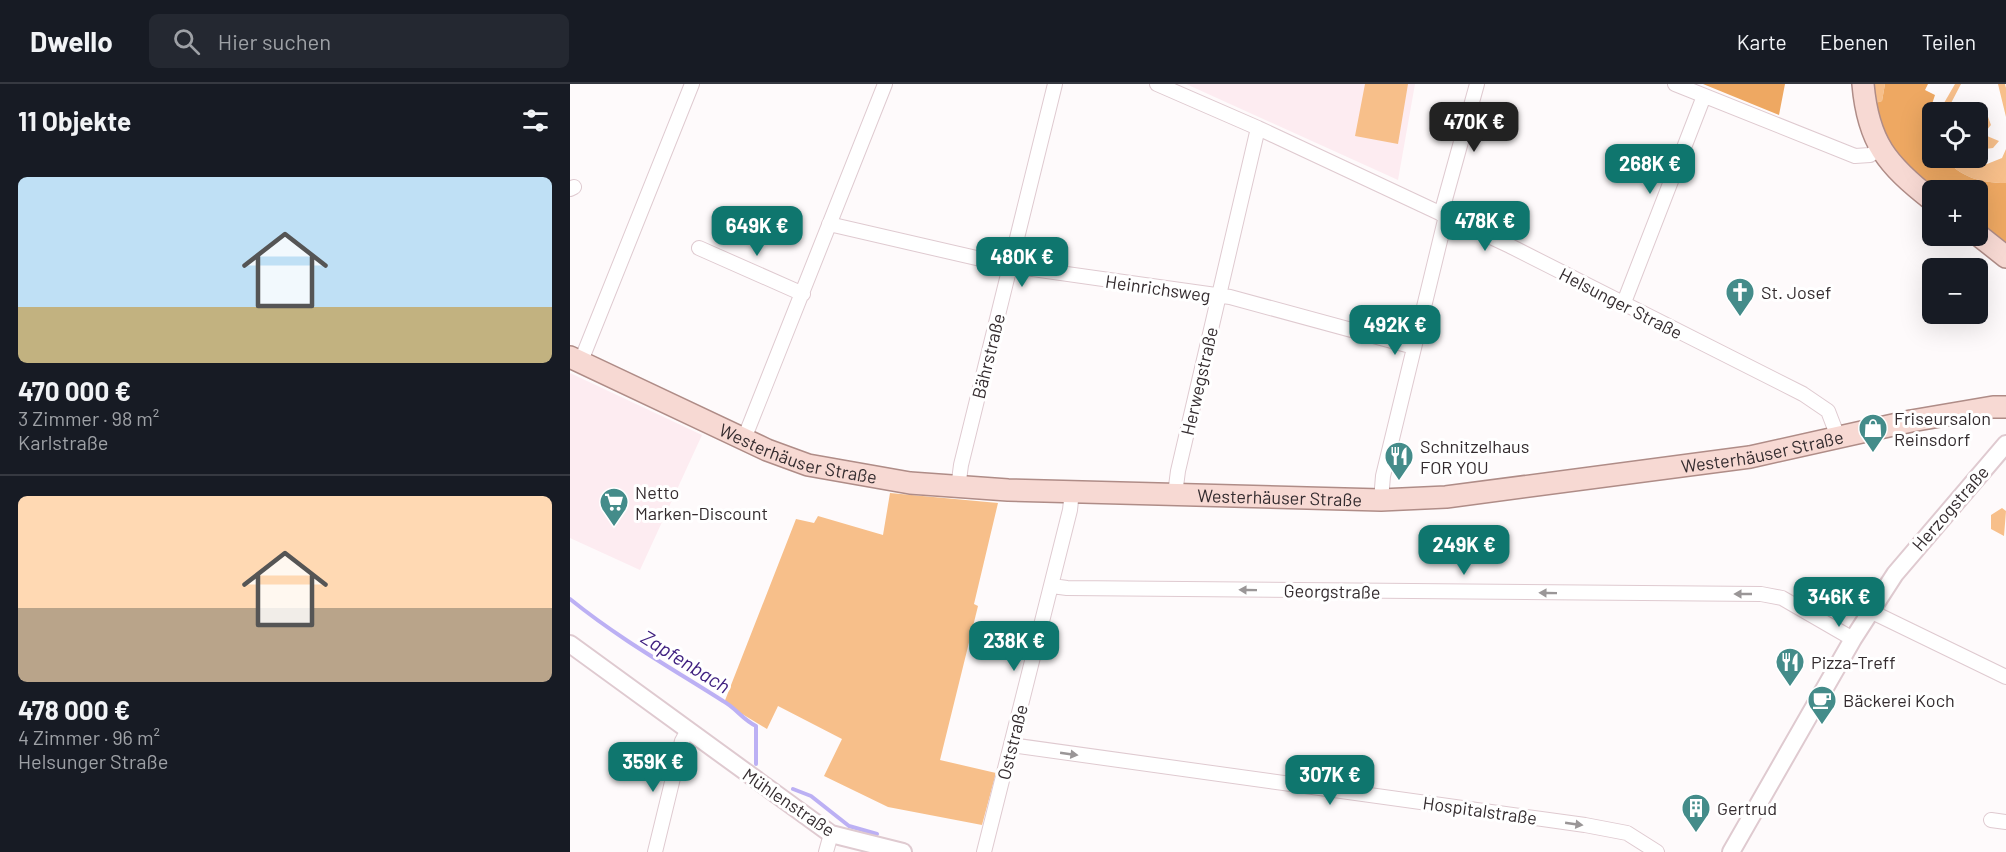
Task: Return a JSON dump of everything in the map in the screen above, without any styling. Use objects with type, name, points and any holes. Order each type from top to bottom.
[{"type":"main road","points":[[1863,84],[1868,123],[1879,149],[1894,168],[1922,192]]},
{"type":"main road","points":[[1988,243],[2006,257]]},
{"type":"main road","name":"Westerhäuser Straße","points":[[575,359],[791,459],[824,468],[910,483],[958,488],[1381,500],[1446,497],[1750,457],[1921,419],[1993,407],[2006,407]]},
{"type":"street","points":[[575,359],[692,84]]},
{"type":"street","points":[[744,439],[885,84]]},
{"type":"street","name":"Bährstraße","points":[[958,488],[961,465],[1055,84]]},
{"type":"street","name":"Helsunger Straße","points":[[1157,84],[1258,128],[1443,215],[1817,401],[1833,418],[1838,437]]},
{"type":"street","points":[[1381,500],[1383,476],[1443,215],[1477,84]]},
{"type":"street","points":[[1676,84],[1854,156],[1870,155],[1879,149]]},
{"type":"street","points":[[1623,304],[1704,96]]},
{"type":"street","name":"Herwegstraße","points":[[1175,494],[1178,471],[1258,128]]},
{"type":"street","name":"Heinrichsweg","points":[[830,224],[1011,266],[1218,296],[1414,346]]},
{"type":"street","points":[[699,248],[803,294]]},
{"type":"street","name":"Herzogstraße","points":[[1731,852],[1870,611],[1895,574],[2006,444]]},
{"type":"street","name":"Oststraße","points":[[984,852],[1052,586],[1070,510],[1072,491]]},
{"type":"street","name":"Georgstraße","points":[[1052,586],[1067,588],[1761,594],[1782,598],[1853,639]]},
{"type":"street","points":[[1870,611],[2006,677]]},
{"type":"street","name":"Mühlenstraße","points":[[570,644],[831,834],[903,852]]},
{"type":"street","points":[[656,852],[680,746],[688,730]]},
{"type":"street","name":"Hospitalstraße","points":[[1011,745],[1585,825],[1627,833],[1657,852]]},
{"type":"street","points":[[1991,820],[2006,822]]},
{"type":"street","points":[[826,852],[831,834]]},
{"type":"shaded area","points":[[1186,84],[1415,84],[1398,180]]},
{"type":"shaded area","points":[[1365,84],[1408,84],[1398,144],[1355,136]]},
{"type":"shaded area","points":[[1703,84],[1785,84],[1779,115]]},
{"type":"shaded area","points":[[1872,84],[1885,84],[1882,101],[1872,104]]},
{"type":"shaded area","points":[[1885,84],[1928,84],[1925,90],[1935,95],[1933,102],[1922,102],[1922,168],[1954,168],[1979,180],[1923,180],[1891,149],[1872,104],[1882,101]]},
{"type":"shaded area","points":[[1955,84],[1961,84],[1952,102],[1945,102]]},
{"type":"shaded area","points":[[1998,84],[2005,84],[2006,88],[2006,117]]},
{"type":"shaded area","points":[[1988,136],[1999,141],[1993,148],[1988,149]]},
{"type":"shaded area","points":[[2006,149],[2006,183],[1972,178],[1954,168],[1988,168],[1988,164],[2002,158]]},
{"type":"shaded area","points":[[1988,182],[2006,183],[2006,247],[1988,233]]},
{"type":"shaded area","points":[[570,373],[702,435],[640,570],[570,538]]},
{"type":"shaded area","points":[[890,493],[998,503],[974,604],[978,606],[940,760],[996,773],[982,825],[888,807],[824,776],[842,739],[778,706],[767,729],[724,703],[796,519],[814,523],[818,516],[883,535]]},
{"type":"shaded area","points":[[2002,508],[2006,511],[2004,536],[1991,529],[1991,515]]},
{"type":"waterway","name":"Zapfenbach","points":[[570,599],[626,640],[728,704],[756,726],[756,764]]},
{"type":"waterway","name":"Zapfenbach","points":[[793,789],[811,796],[849,826],[877,834]]},
{"type":"place","name":"St. Josef","points":[[1740,318]]},
{"type":"place","name":"Friseursalon Reinsdorf","points":[[1873,454]]},
{"type":"place","name":"Schnitzelhaus FOR YOU","points":[[1399,482]]},
{"type":"place","name":"Netto Marken-Discount","points":[[614,528]]},
{"type":"place","name":"Pizza-Treff","points":[[1790,688]]},
{"type":"place","name":"Bäckerei Koch","points":[[1822,726]]},
{"type":"place","name":"Gertrud","points":[[1696,834]]}]
